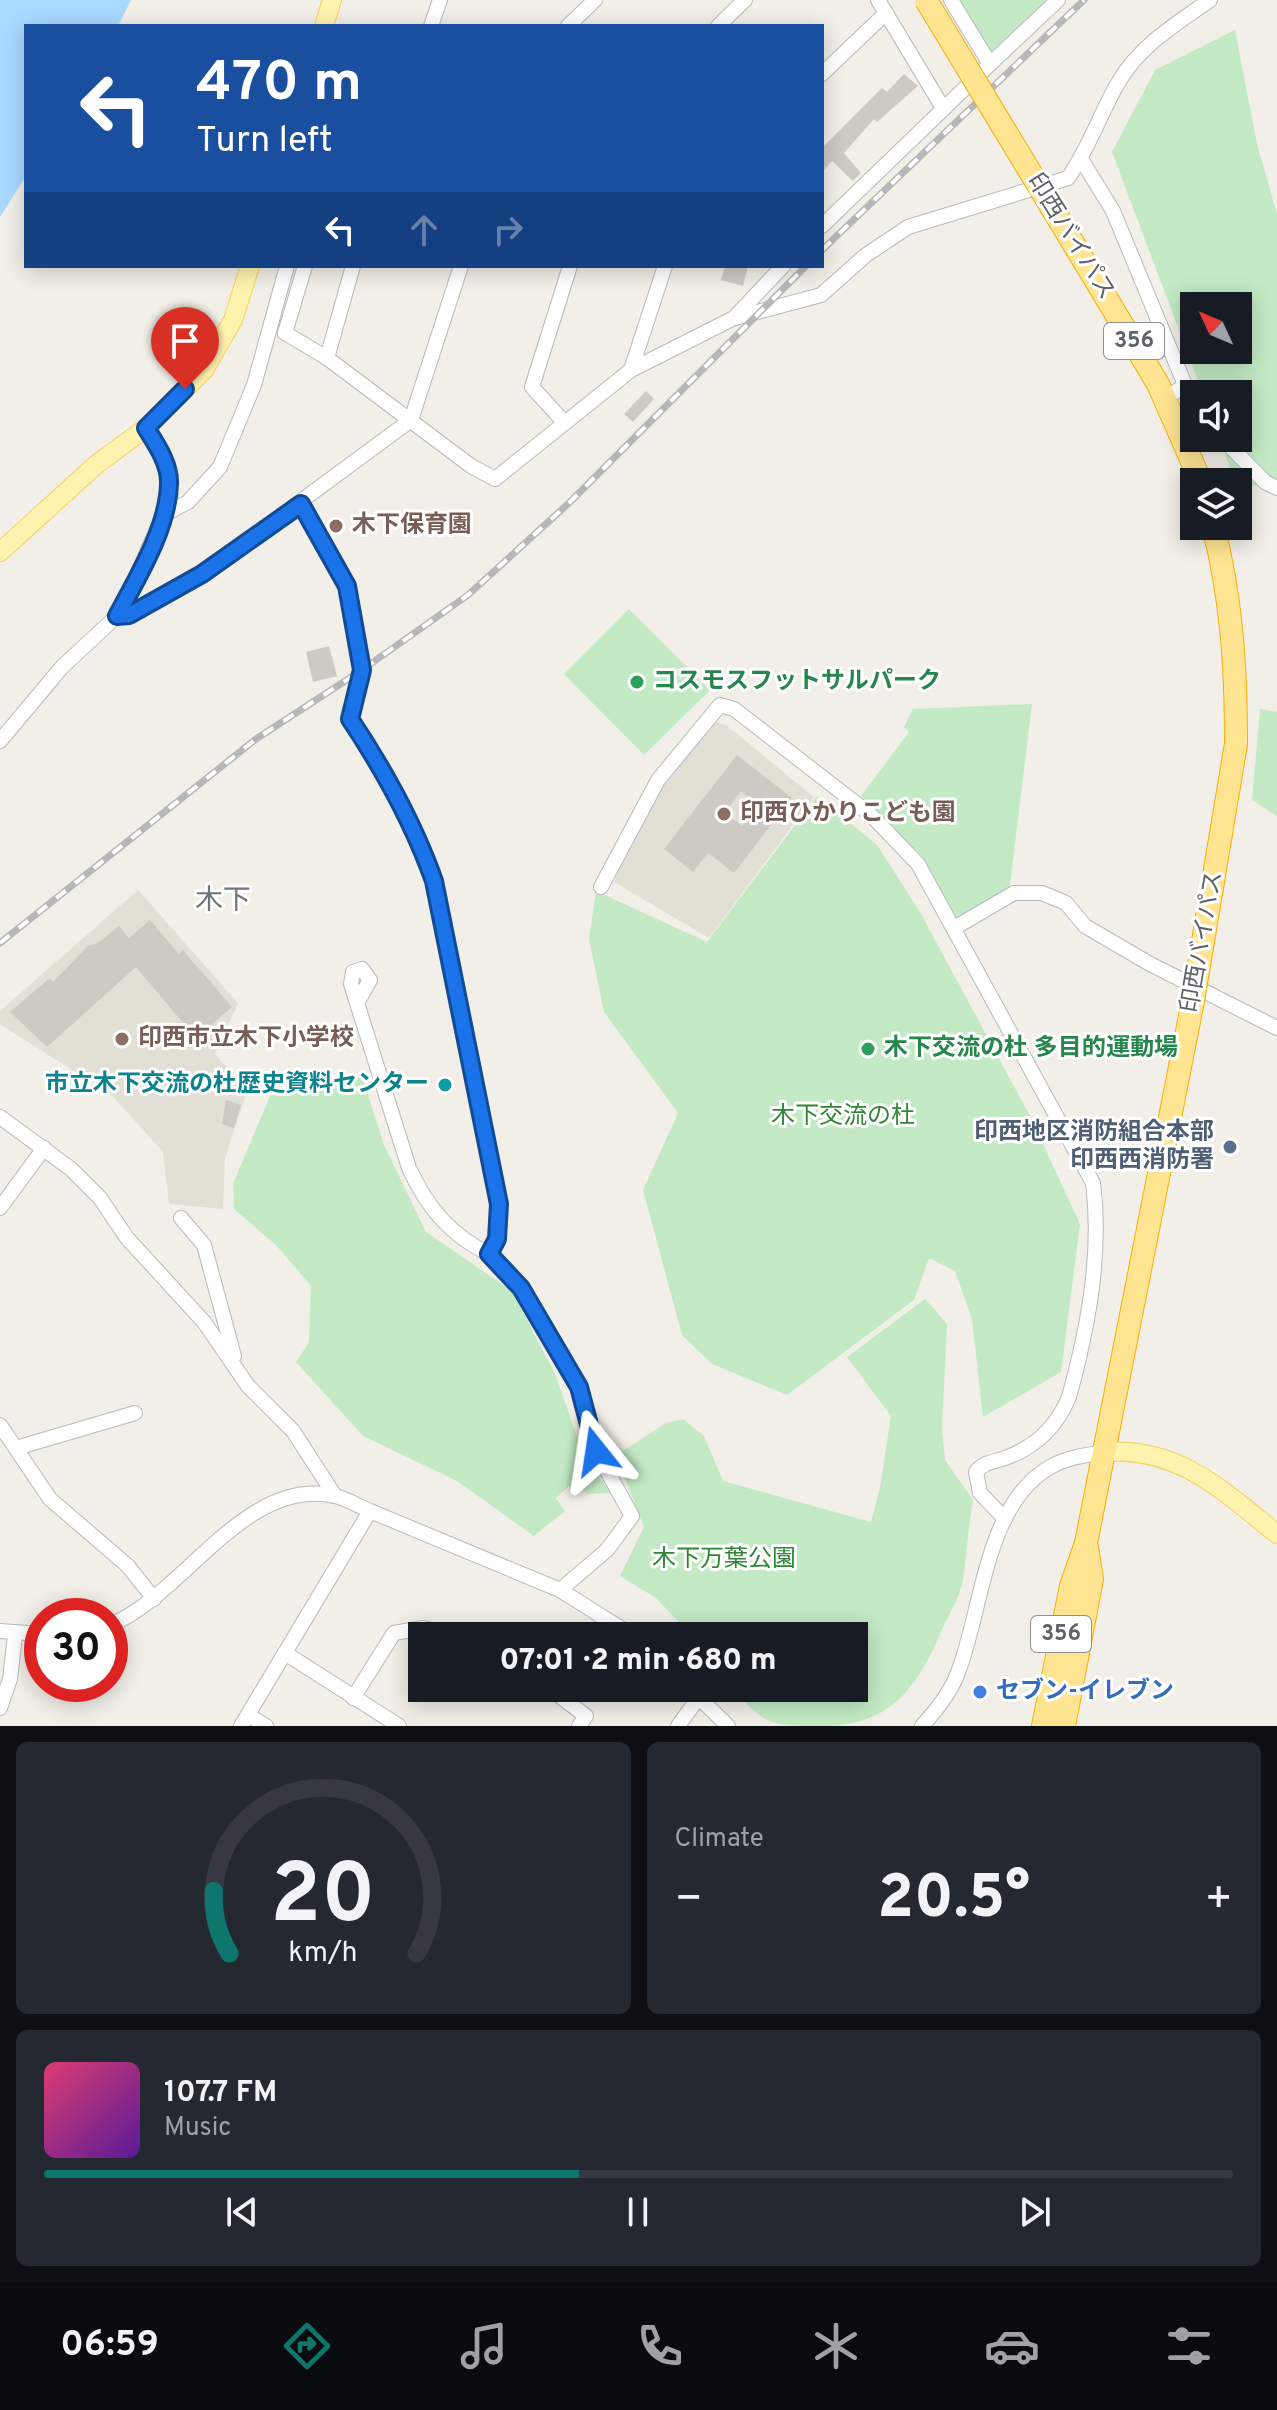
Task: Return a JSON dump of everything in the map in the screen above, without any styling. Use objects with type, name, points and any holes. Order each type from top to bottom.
[{"type":"highway","name":"印西バイパス","points":[[926,0],[1136,343],[1195,468]]},
{"type":"highway","name":"印西バイパス","points":[[1043,1726],[1071,1586],[1086,1543],[1105,1452],[1193,1001],[1236,744],[1236,659],[1231,607],[1216,540]]},
{"type":"highway","name":"印西バイパス","points":[[1064,1726],[1092,1579],[1086,1543]]},
{"type":"main road","points":[[325,24],[332,0]]},
{"type":"main road","points":[[0,552],[97,464],[146,428],[219,350],[249,268]]},
{"type":"main road","points":[[1105,1452],[1134,1450],[1165,1457],[1221,1489],[1277,1534]]},
{"type":"street","points":[[432,24],[440,0]]},
{"type":"street","points":[[570,24],[595,0]]},
{"type":"street","points":[[720,24],[745,0]]},
{"type":"street","points":[[951,0],[990,64]]},
{"type":"street","points":[[824,224],[1058,0]]},
{"type":"street","points":[[304,268],[285,333],[327,358],[471,466],[495,479],[631,370],[734,318],[821,295],[866,255],[908,227],[1068,178],[1081,159],[1119,81],[1150,42],[1210,0]]},
{"type":"street","points":[[824,72],[882,7],[943,108]]},
{"type":"street","points":[[1081,159],[1113,211],[1183,380]]},
{"type":"street","points":[[163,515],[188,502],[220,467],[254,385],[286,268]]},
{"type":"street","points":[[327,358],[352,268]]},
{"type":"street","points":[[117,616],[129,615],[202,574],[411,420],[460,268]]},
{"type":"street","points":[[564,422],[532,387],[569,268]]},
{"type":"street","points":[[631,370],[664,268]]},
{"type":"street","points":[[734,318],[781,268]]},
{"type":"street","points":[[1165,399],[1180,388]]},
{"type":"street","points":[[0,741],[62,667],[117,616],[163,515],[169,483],[146,428]]},
{"type":"street","points":[[1236,452],[1265,482],[1277,488]]},
{"type":"street","points":[[301,504],[347,586],[362,670],[350,719],[379,762],[417,835],[434,881],[499,1204],[497,1239],[489,1254]]},
{"type":"street","points":[[601,887],[658,780],[716,707],[725,705],[886,828],[918,864],[1093,1183],[1097,1220],[1095,1263],[1075,1376],[1061,1417],[1036,1442],[986,1463],[976,1472],[980,1493],[1005,1519]]},
{"type":"street","points":[[954,928],[1014,893],[1042,893],[1066,903],[1085,926],[1150,964],[1277,1028]]},
{"type":"street","points":[[357,1003],[409,1168],[421,1195],[465,1242],[489,1254],[521,1288],[579,1387],[596,1451],[632,1516],[607,1550],[560,1590]]},
{"type":"street","points":[[0,1117],[44,1148],[100,1198],[127,1238],[204,1322],[239,1372],[293,1431],[335,1496]]},
{"type":"street","points":[[0,1208],[44,1148]]},
{"type":"street","points":[[181,1218],[204,1245],[239,1372]]},
{"type":"street","points":[[16,1448],[135,1413]]},
{"type":"street","points":[[0,1425],[50,1499],[128,1566],[154,1599]]},
{"type":"street","points":[[922,1726],[938,1709],[958,1673],[1005,1519],[1025,1487],[1049,1467],[1074,1457],[1105,1452]]},
{"type":"street","points":[[128,1614],[154,1599],[219,1541],[263,1509],[293,1498],[335,1496],[560,1590],[611,1622]]},
{"type":"street","points":[[266,1726],[244,1720],[370,1511]]},
{"type":"street","points":[[0,1631],[24,1635]]},
{"type":"street","points":[[353,1698],[394,1633],[408,1631]]},
{"type":"street","points":[[0,1708],[10,1679],[15,1635]]},
{"type":"street","points":[[285,1653],[399,1726]]},
{"type":"street","points":[[568,1702],[586,1716],[579,1726]]},
{"type":"street","points":[[678,1726],[690,1702]]},
{"type":"street","points":[[703,1702],[728,1726]]},
{"type":"shaded area","name":"印西ひかりこども園","points":[[714,721],[726,725],[814,797],[709,938],[614,882],[637,831],[674,769]]},
{"type":"shaded area","name":"印西市立木下小学校","points":[[138,890],[238,1003],[215,1054],[247,1091],[225,1158],[223,1209],[169,1204],[163,1152],[99,1081],[83,1077],[0,1024],[0,1011]]},
{"type":"green space","points":[[956,0],[1047,0],[991,52]]},
{"type":"green space","points":[[1235,30],[1257,144],[1277,214],[1277,490],[1252,485],[1252,468],[1230,468],[1224,452],[1252,452],[1252,380],[1198,380],[1192,364],[1252,364],[1252,292],[1180,292],[1180,333],[1112,152],[1155,70]]},
{"type":"green space","name":"コスモスフットサルパーク","points":[[629,609],[710,690],[644,755],[564,674]]},
{"type":"green space","points":[[1032,704],[1010,885],[1006,895],[956,917],[923,857],[861,796],[909,732],[904,727],[913,709]]},
{"type":"green space","points":[[1260,709],[1277,712],[1277,816],[1252,800]]},
{"type":"green space","name":"木下交流の杜","points":[[817,796],[877,845],[920,912],[1030,1116],[1080,1224],[1061,1372],[983,1417],[972,1319],[955,1271],[929,1258],[914,1300],[787,1395],[712,1364],[682,1335],[643,1190],[678,1113],[604,1012],[589,939],[596,891],[707,942]]},
{"type":"green space","points":[[362,1076],[384,1145],[426,1232],[512,1291],[555,1374],[587,1464],[613,1493],[587,1494],[575,1481],[556,1498],[565,1511],[534,1536],[457,1481],[363,1436],[296,1362],[309,1342],[311,1286],[276,1245],[234,1209],[233,1184],[270,1096]]},
{"type":"green space","name":"木下万葉公園","points":[[925,1299],[947,1324],[942,1427],[945,1460],[973,1500],[963,1580],[925,1666],[901,1698],[886,1710],[847,1724],[781,1724],[762,1717],[746,1702],[868,1702],[868,1622],[679,1622],[656,1598],[620,1576],[644,1527],[624,1476],[621,1452],[666,1423],[683,1419],[704,1436],[723,1481],[871,1522],[880,1488],[891,1416],[847,1357]]},
{"type":"water","points":[[0,0],[131,0],[119,24],[24,24],[24,179],[0,217]]},
{"type":"building","points":[[904,74],[918,86],[877,122],[874,119],[844,153],[861,173],[853,181],[832,161],[824,170],[824,146],[882,88],[887,92]]},
{"type":"building","points":[[724,268],[748,268],[743,286],[721,280]]},
{"type":"building","points":[[646,391],[654,399],[633,422],[624,414]]},
{"type":"building","points":[[329,646],[337,676],[313,682],[306,652]]},
{"type":"building","points":[[737,755],[792,798],[734,873],[708,853],[693,872],[664,849]],"holes":[[[741,791],[759,805],[742,826],[725,813]]]},
{"type":"building","points":[[150,920],[179,954],[183,950],[232,1007],[196,1038],[136,967],[47,1047],[10,1012],[50,978],[53,982],[88,946],[98,943],[119,926],[129,938]]},
{"type":"building","points":[[226,1100],[241,1105],[234,1128],[222,1124]]},
{"type":"railway","points":[[824,248],[1084,0]]},
{"type":"railway","points":[[0,943],[256,739],[362,670],[468,595],[569,503],[804,268]]},
{"type":"place","name":"木下保育園","points":[[336,526]]},
{"type":"place","name":"コスモスフットサルパーク","points":[[637,682]]},
{"type":"place","name":"印西ひかりこども園","points":[[724,814]]},
{"type":"place","name":"印西市立木下小学校","points":[[122,1039]]},
{"type":"place","name":"木下交流の杜 多目的運動場","points":[[868,1049]]},
{"type":"place","name":"市立木下交流の杜歴史資料センター","points":[[445,1085]]},
{"type":"place","name":"印西地区消防組合本部 印西西消防署","points":[[1230,1147]]},
{"type":"place","name":"セブン-イレブン","points":[[980,1692]]},
{"type":"district","name":"木下","points":[[223,902]]},
{"type":"route","points":[[185,389],[146,428],[165,462],[169,483],[163,515],[117,616],[129,615],[202,574],[301,504],[347,586],[362,670],[350,719],[379,762],[417,835],[434,881],[449,969],[499,1204],[497,1239],[489,1254],[521,1288],[579,1387],[596,1451]]}]
